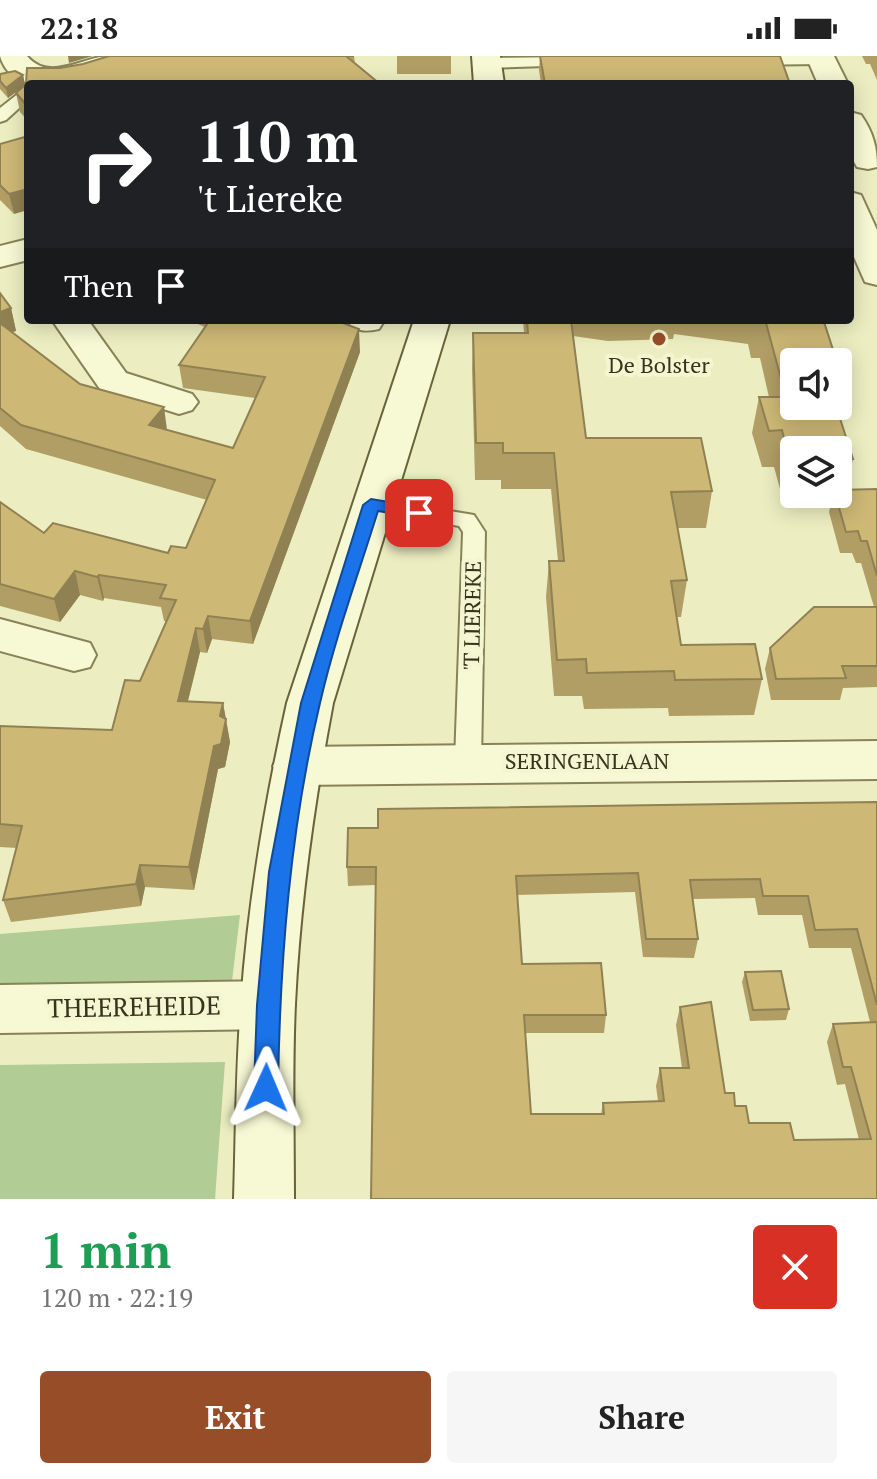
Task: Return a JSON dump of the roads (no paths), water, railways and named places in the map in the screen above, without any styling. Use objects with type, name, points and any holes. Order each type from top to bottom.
[{"type":"street","points":[[12,56],[32,80]]},
{"type":"street","points":[[49,80],[132,56]]},
{"type":"street","points":[[854,132],[865,161]]},
{"type":"street","points":[[854,213],[877,275]]},
{"type":"street","points":[[73,324],[113,381],[179,402]]},
{"type":"street","points":[[264,1199],[268,1005],[280,872],[297,766],[310,703],[431,324]]},
{"type":"street","points":[[0,635],[74,655]]},
{"type":"street","name":"SERINGENLAAN","points":[[297,766],[877,760]]},
{"type":"street","name":"THEEREHEIDE","points":[[0,1009],[268,1005]]},
{"type":"lane","points":[[729,60],[825,66]]},
{"type":"lane","points":[[487,68],[592,62]]},
{"type":"lane","points":[[0,117],[24,94]]},
{"type":"lane","name":"'T LIEREKE","points":[[371,505],[466,520],[474,532],[468,762]]},
{"type":"place","name":"De Bolster","points":[[659,339]]}]
